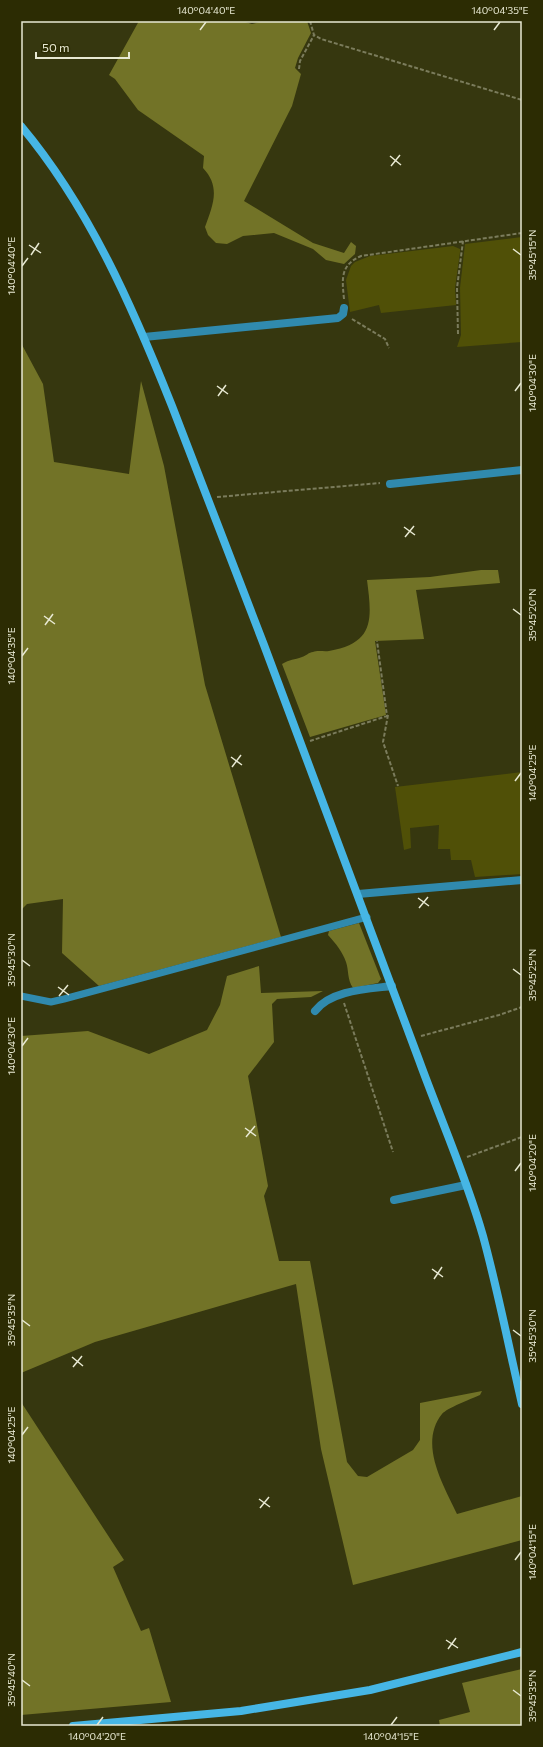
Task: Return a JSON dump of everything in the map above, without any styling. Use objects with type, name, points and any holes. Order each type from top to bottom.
[{"type":"street","points":[[21,126],[38,146],[70,194],[112,271],[144,337],[208,498],[367,917],[466,1185],[483,1236],[522,1404]]},
{"type":"street","points":[[144,337],[338,318],[344,311]]},
{"type":"street","points":[[390,484],[522,470]]},
{"type":"street","points":[[358,894],[522,880]]},
{"type":"street","points":[[315,1011],[327,1000],[341,995],[392,986]]},
{"type":"street","points":[[394,1200],[466,1185]]},
{"type":"street","points":[[73,1726],[249,1710],[370,1690],[522,1652]]},
{"type":"lane","points":[[21,996],[51,1002],[367,917]]},
{"type":"path","points":[[310,21],[314,35],[320,39],[522,100]]},
{"type":"path","points":[[299,69],[300,61],[314,35]]},
{"type":"path","points":[[389,348],[385,339],[344,311],[342,279],[347,266],[353,259],[371,253],[522,233]]},
{"type":"path","points":[[458,334],[457,288],[463,241]]},
{"type":"path","points":[[208,498],[381,483],[390,484]]},
{"type":"path","points":[[377,641],[388,714],[383,742],[398,786]]},
{"type":"path","points":[[301,744],[386,717],[388,714]]},
{"type":"path","points":[[341,995],[393,1152]]},
{"type":"path","points":[[411,1039],[500,1015],[522,1007]]},
{"type":"path","points":[[457,1161],[522,1137]]},
{"type":"shaded area","points":[[139,21],[242,21],[252,24],[264,21],[307,21],[311,33],[298,58],[295,68],[301,74],[292,106],[244,201],[313,243],[344,253],[351,242],[356,246],[355,254],[344,264],[326,260],[313,249],[274,233],[243,236],[227,244],[216,243],[208,235],[205,227],[213,204],[214,189],[209,175],[203,168],[204,156],[138,110],[115,79],[109,75]]},
{"type":"shaded area","points":[[522,237],[522,342],[457,347],[461,335],[460,288],[465,244]]},
{"type":"shaded area","points":[[453,246],[460,249],[455,288],[456,305],[381,313],[379,305],[350,312],[346,280],[351,266],[355,262],[370,256]]},
{"type":"shaded area","points":[[21,343],[43,384],[54,462],[129,474],[141,381],[164,466],[205,685],[281,937],[99,986],[62,953],[63,899],[27,904],[21,910]]},
{"type":"shaded area","points":[[481,570],[498,570],[500,583],[416,590],[424,639],[375,641],[386,715],[310,737],[282,664],[312,652],[329,651],[344,647],[355,642],[363,635],[367,627],[370,606],[367,580],[430,577]]},
{"type":"shaded area","points":[[522,772],[522,874],[475,877],[471,860],[451,860],[450,849],[438,849],[439,825],[410,828],[411,848],[404,850],[395,787]]},
{"type":"shaded area","points":[[359,923],[381,979],[378,983],[353,988],[344,958],[328,935],[329,931]]},
{"type":"shaded area","points":[[259,966],[261,993],[323,991],[311,997],[277,999],[272,1004],[274,1042],[248,1076],[268,1186],[264,1196],[279,1261],[310,1261],[347,1462],[358,1476],[367,1477],[413,1450],[420,1440],[420,1403],[482,1391],[480,1395],[454,1406],[442,1414],[435,1426],[432,1438],[436,1465],[440,1478],[457,1514],[522,1496],[522,1540],[353,1585],[321,1449],[296,1284],[95,1342],[21,1373],[21,1036],[88,1031],[149,1054],[207,1030],[220,1005],[227,976]]},
{"type":"shaded area","points":[[21,1402],[124,1560],[113,1567],[141,1631],[149,1628],[171,1702],[21,1715]]},
{"type":"shaded area","points":[[522,1669],[522,1726],[440,1726],[439,1720],[470,1712],[462,1683]]}]
